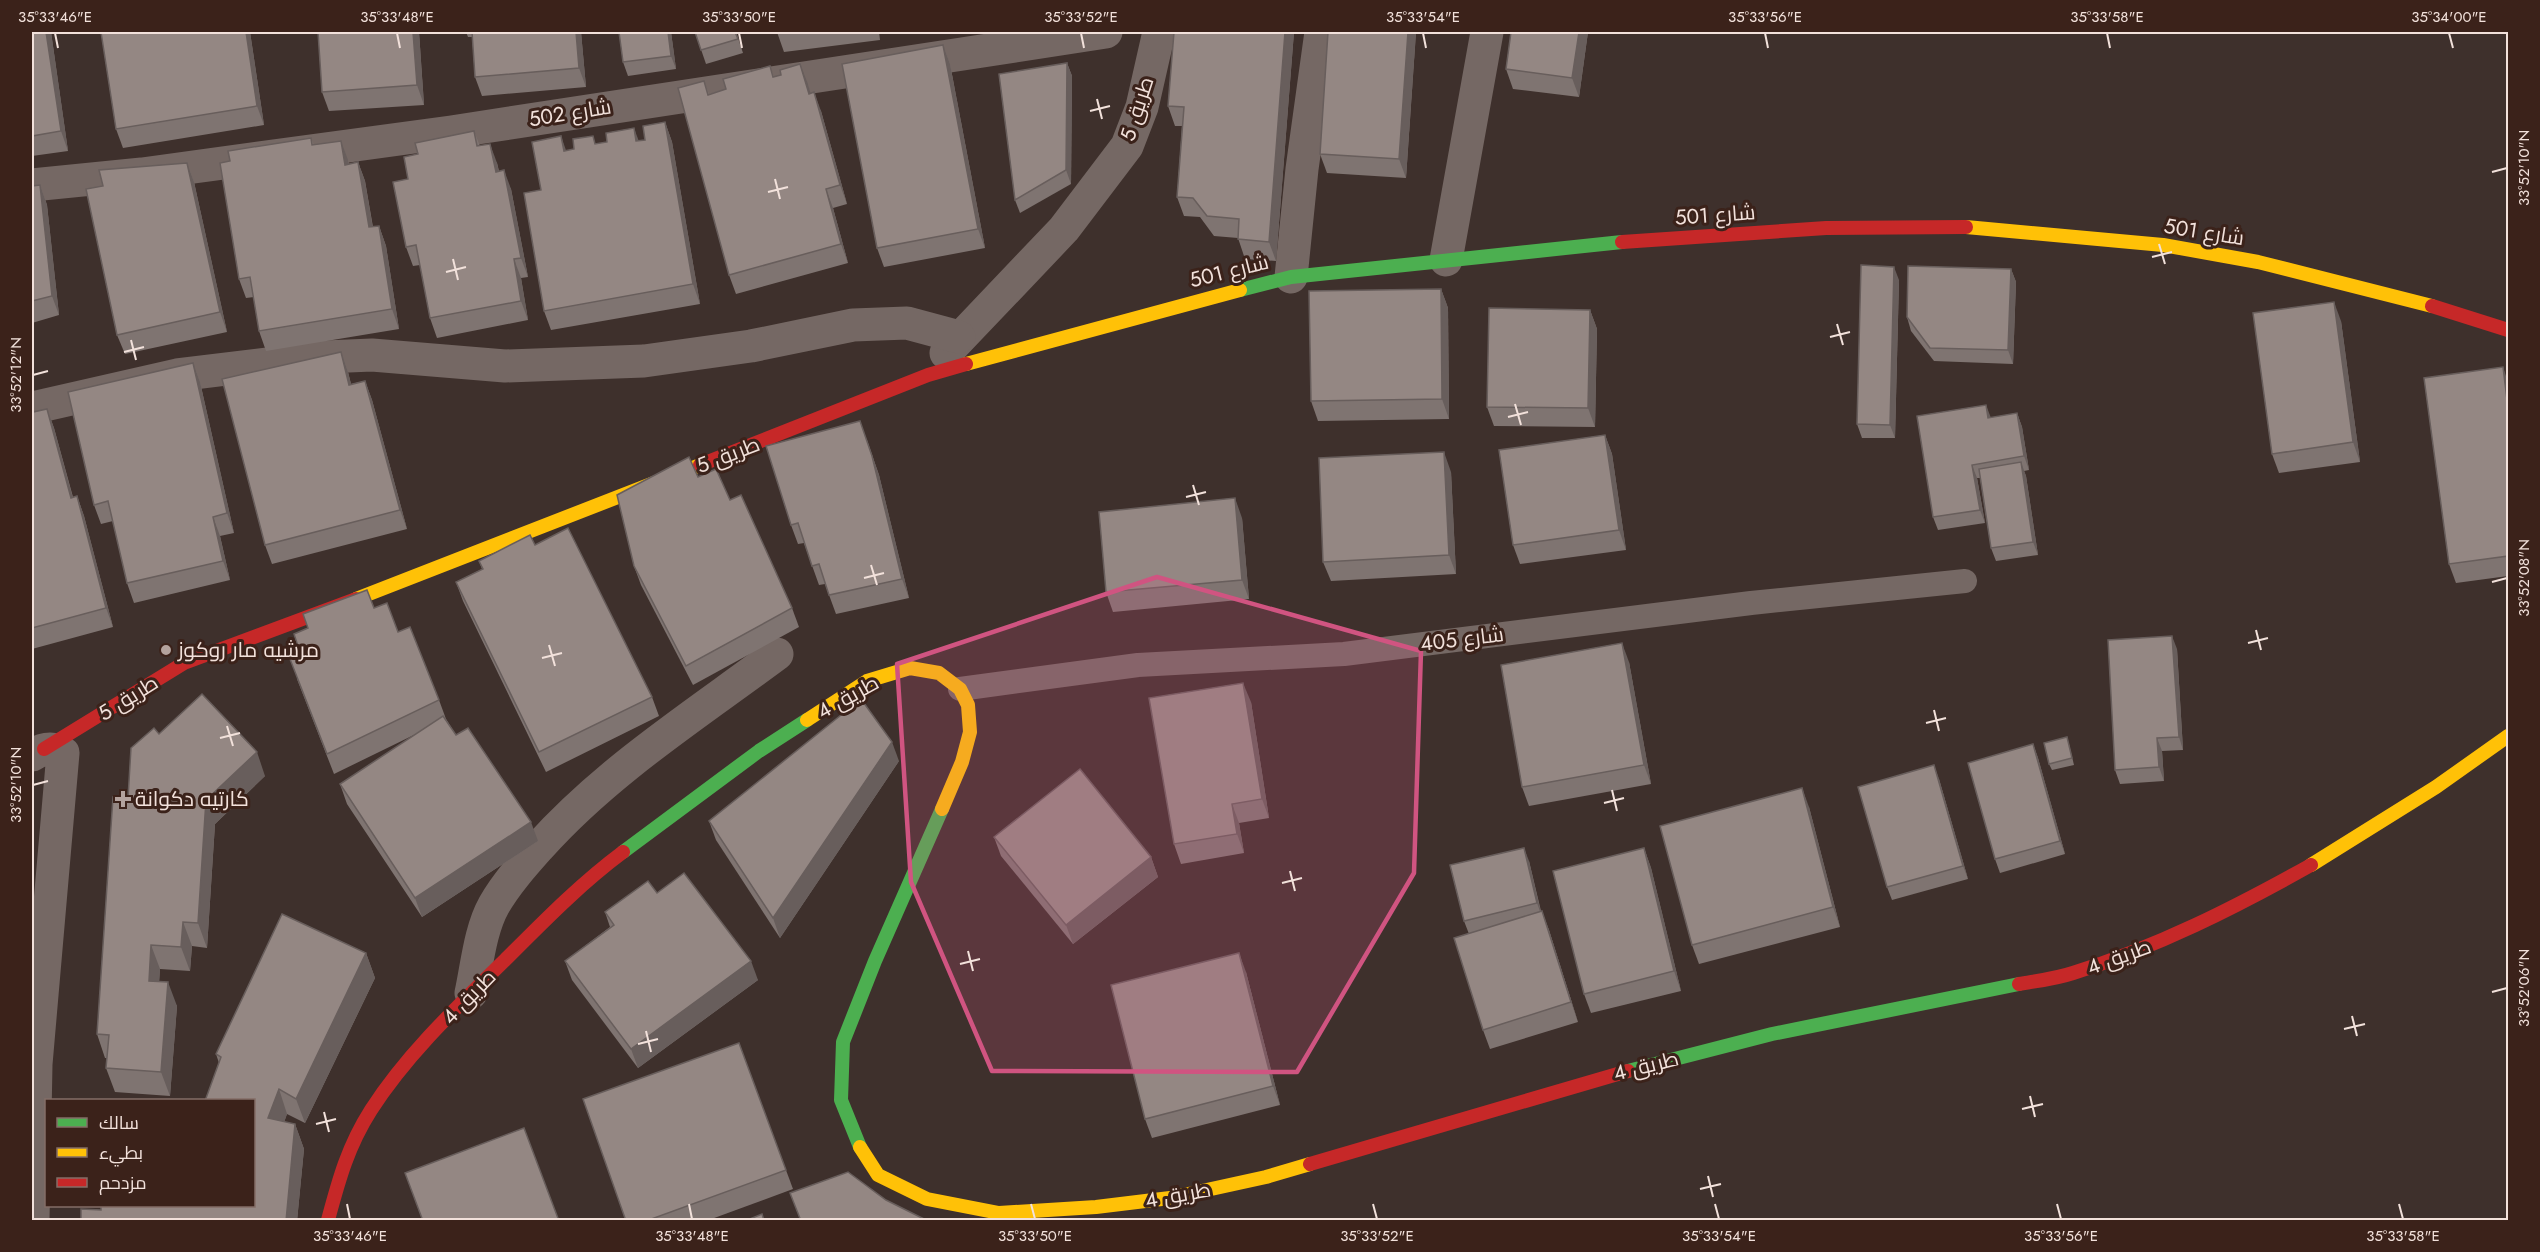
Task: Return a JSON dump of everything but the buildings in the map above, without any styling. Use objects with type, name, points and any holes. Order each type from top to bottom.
[{"type":"street","name":"شارع 502","points":[[32,185],[153,172],[451,132],[1106,32]]},
{"type":"street","name":"طريق 5","points":[[38,752],[184,663],[451,563],[927,375],[959,337],[1064,229],[1127,146],[1142,106],[1159,32]]},
{"type":"street","points":[[1292,277],[1302,169],[1321,32]]},
{"type":"street","points":[[1446,260],[1487,32]]},
{"type":"street","name":"شارع 501","points":[[927,375],[1150,313],[1292,277],[1607,243],[1826,228],[1972,227],[2163,245],[2258,262],[2429,305],[2508,330]]},
{"type":"street","points":[[32,408],[177,375],[325,357],[372,355],[505,366],[644,361],[751,346],[864,324],[907,323],[959,337]]},
{"type":"street","points":[[471,993],[483,936],[493,907],[515,875],[567,816],[628,764],[777,654]]},
{"type":"street","name":"طريق 4","points":[[328,1221],[343,1163],[371,1110],[407,1063],[471,993],[588,878],[759,751],[867,681],[910,668],[939,673],[960,689],[968,705],[970,732],[962,762],[875,961],[843,1042],[841,1100],[855,1140],[878,1174],[927,1199],[999,1213],[1096,1207],[1149,1200],[1266,1177],[1600,1078],[1761,1037],[2071,974],[2161,942],[2245,902],[2311,865],[2436,788],[2508,736]]},
{"type":"street","points":[[33,1221],[36,1064],[63,753],[55,748],[38,752]]},
{"type":"lane","name":"شارع 405","points":[[960,689],[1138,665],[1344,654],[1739,605],[1965,581]]},
{"type":"highlighted area","points":[[1157,577],[1421,651],[1414,873],[1297,1072],[992,1071],[911,882],[897,664]]},
{"type":"traffic: fast","points":[[1240,290],[1291,277],[1622,242]]},
{"type":"traffic: fast","points":[[623,852],[759,751],[807,720]]},
{"type":"traffic: fast","points":[[860,1147],[841,1100],[843,1042],[875,961],[942,809]]},
{"type":"traffic: fast","points":[[1628,1071],[1772,1034],[2019,984]]},
{"type":"traffic: slow","points":[[1966,227],[2163,245],[2258,262],[2432,306]]},
{"type":"traffic: slow","points":[[966,364],[1240,290]]},
{"type":"traffic: slow","points":[[356,599],[700,465]]},
{"type":"traffic: slow","points":[[807,720],[867,681],[910,668],[939,673],[960,689],[968,705],[970,732],[962,762],[942,809]]},
{"type":"traffic: slow","points":[[2311,865],[2436,787],[2508,736]]},
{"type":"traffic: slow","points":[[860,1147],[878,1175],[927,1199],[999,1213],[1096,1207],[1170,1198],[1266,1177],[1310,1164]]},
{"type":"traffic: jam","points":[[1622,242],[1826,228],[1966,227]]},
{"type":"traffic: jam","points":[[2432,306],[2508,330]]},
{"type":"traffic: jam","points":[[700,465],[928,375],[966,364]]},
{"type":"traffic: jam","points":[[44,749],[184,663],[356,599]]},
{"type":"traffic: jam","points":[[328,1220],[340,1177],[356,1137],[371,1110],[401,1069],[451,1013],[548,918],[623,852]]},
{"type":"traffic: jam","points":[[2019,984],[2066,975],[2165,939],[2311,865]]},
{"type":"traffic: jam","points":[[1310,1164],[1628,1071]]},
{"type":"place","name":"مرشيه مار روكوز","points":[[166,650]]},
{"type":"place","name":"كارتيه دكوانة","points":[[123,799]]}]
